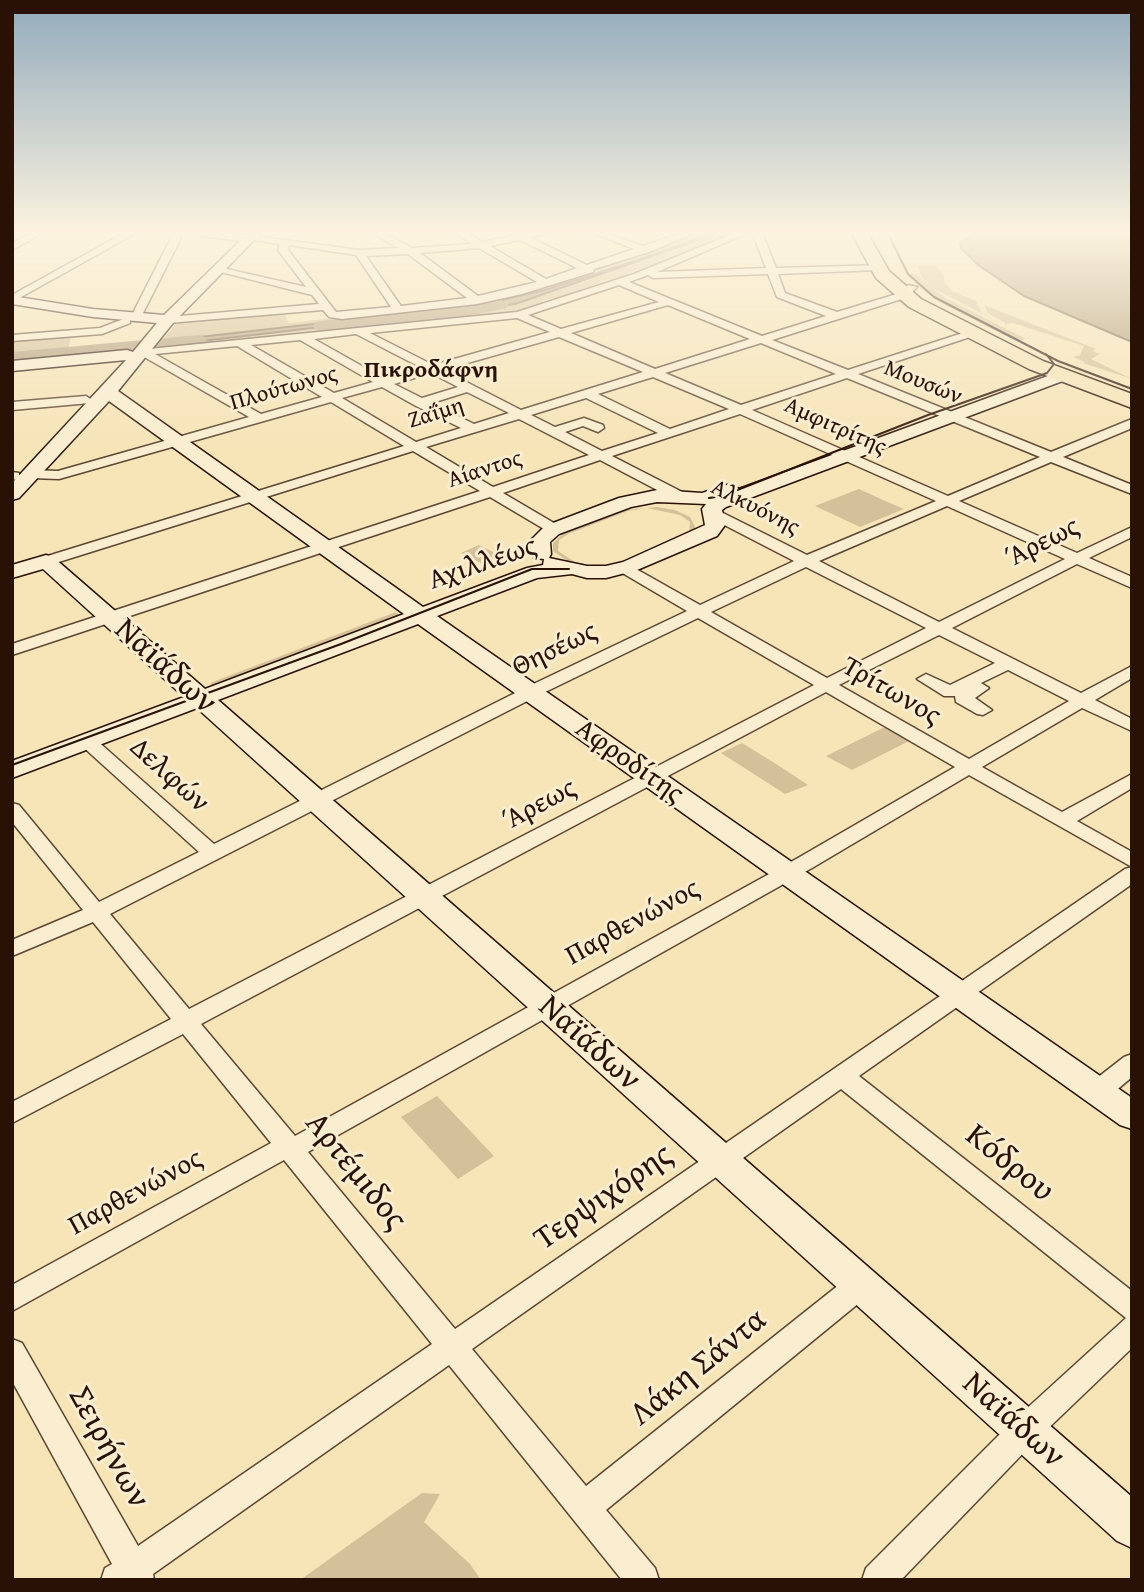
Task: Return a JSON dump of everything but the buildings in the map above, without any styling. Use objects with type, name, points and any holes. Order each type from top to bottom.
[{"type":"highway","points":[[931,306],[972,333],[1054,373],[1132,402]]},
{"type":"highway","points":[[941,306],[1043,359],[1132,394]]},
{"type":"main road","points":[[98,397],[179,306]]},
{"type":"main road","points":[[98,397],[148,338],[185,306]]},
{"type":"main road","points":[[93,313],[131,319],[148,338]]},
{"type":"main road","points":[[12,366],[148,338]]},
{"type":"main road","points":[[569,569],[596,572],[624,568],[705,536],[715,525],[713,505],[837,453],[1054,373]]},
{"type":"main road","name":"Αφροδίτης","points":[[98,397],[127,407],[959,994]]},
{"type":"main road","points":[[541,554],[540,541],[554,529],[633,500],[657,496],[683,498]]},
{"type":"main road","name":"Αχιλλέως","points":[[12,755],[196,694],[414,611],[527,564],[541,554],[554,564],[569,569]]},
{"type":"main road","name":"Ζαΐμη","points":[[12,572],[46,561]]},
{"type":"main road","name":"Ναϊάδων","points":[[46,561],[1132,1526]]},
{"type":"main road","name":"Αχιλλέως","points":[[414,611],[534,572],[569,569]]},
{"type":"main road","name":"Αχιλλέως","points":[[12,770],[88,742],[196,694]]},
{"type":"street","points":[[54,306],[93,313]]},
{"type":"street","points":[[12,338],[102,331],[131,319],[138,306]]},
{"type":"street","points":[[148,338],[325,306]]},
{"type":"street","points":[[327,306],[333,315],[338,316],[436,306]]},
{"type":"street","points":[[396,306],[399,311]]},
{"type":"street","points":[[148,338],[240,343],[518,316],[547,306]]},
{"type":"street","name":"Πλούτωνος","points":[[16,480],[58,475],[654,306]]},
{"type":"street","name":"Μουσών","points":[[680,306],[1132,490]]},
{"type":"street","points":[[810,306],[836,316]]},
{"type":"street","name":"Ζαΐμη","points":[[46,561],[864,306]]},
{"type":"street","name":"Αμφιτρίτης","points":[[518,316],[654,372],[1132,583]]},
{"type":"street","name":"Αλκυόνης","points":[[358,331],[683,498],[713,505],[806,561],[1132,726]]},
{"type":"street","name":"Αίαντος","points":[[12,650],[972,333]]},
{"type":"street","points":[[303,337],[420,403],[473,429]]},
{"type":"street","points":[[148,338],[259,418]]},
{"type":"street","points":[[240,343],[554,529]]},
{"type":"street","points":[[420,403],[467,388]]},
{"type":"street","points":[[586,393],[668,433]]},
{"type":"street","points":[[12,406],[98,397]]},
{"type":"street","points":[[16,480],[98,397]]},
{"type":"street","points":[[552,432],[584,422],[598,429]]},
{"type":"street","name":"Θησέως","points":[[12,949],[96,912],[530,692],[806,561],[1132,423]]},
{"type":"street","name":"Άρεως","points":[[12,1113],[826,685],[1132,531]]},
{"type":"street","name":"Τρίτωνος","points":[[624,568],[1132,861]]},
{"type":"street","points":[[926,679],[950,692],[1013,666]]},
{"type":"street","points":[[983,710],[962,698],[1013,666]]},
{"type":"street","name":"Παρθενώνος","points":[[12,1299],[272,1153],[313,1139],[787,873],[1132,671]]},
{"type":"street","name":"Δελφών","points":[[88,742],[212,853]]},
{"type":"street","points":[[1062,821],[1132,780]]},
{"type":"street","name":"Αρτέμιδος","points":[[12,809],[643,1580]]},
{"type":"street","name":"Τερψιχόρης","points":[[129,1576],[452,1346],[1132,874]]},
{"type":"street","name":"Αφροδίτης","points":[[959,994],[1132,1116]]},
{"type":"street","points":[[1097,1091],[1132,1063]]},
{"type":"street","name":"Κόδρου","points":[[841,1075],[1132,1308]]},
{"type":"street","name":"Λάκη Σάντα","points":[[584,1507],[860,1285]]},
{"type":"street","points":[[878,1580],[1024,1431],[1132,1329]]},
{"type":"street","name":"Σειρήνων","points":[[12,1352],[129,1576]]},
{"type":"shaded area","points":[[439,306],[468,306],[165,341],[161,345],[495,306],[541,306],[516,315],[405,325],[400,318],[373,321],[376,328],[156,349],[177,322],[283,312],[289,323]]},
{"type":"shaded area","points":[[470,306],[496,306],[160,346],[164,341]]},
{"type":"shaded area","points":[[948,306],[962,306],[1026,339],[1016,341]]},
{"type":"shaded area","points":[[968,306],[979,306],[982,313],[1000,323]]},
{"type":"shaded area","points":[[985,306],[1096,349],[1092,351],[1100,354],[1091,359],[1132,379],[1083,363],[1085,362],[1073,357],[1080,355],[1084,346],[1013,323],[1007,324],[1006,327],[1005,323],[988,313]]},
{"type":"shaded area","points":[[1048,306],[1132,306],[1132,342]]},
{"type":"shaded area","points":[[72,335],[68,349],[129,342],[118,354],[12,364],[12,340]]},
{"type":"shaded area","points":[[859,489],[904,509],[860,527],[815,506]]},
{"type":"shaded area","points":[[657,507],[675,510],[690,517],[695,527],[693,534],[622,565],[593,568],[572,564],[553,551],[553,543],[565,532],[625,510]],"holes":[[[647,508],[680,515],[690,522],[689,533],[613,565],[593,566],[575,562],[558,551],[559,540],[568,534],[628,511]]]},
{"type":"shaded area","points":[[479,545],[509,560],[491,568],[461,553]]},
{"type":"shaded area","points":[[396,612],[399,615],[266,665],[270,668],[219,691],[210,683]]},
{"type":"shaded area","points":[[887,726],[911,740],[852,770],[826,756]]},
{"type":"shaded area","points":[[742,743],[808,785],[785,794],[721,753]]},
{"type":"shaded area","points":[[437,1096],[494,1156],[458,1179],[401,1117]]},
{"type":"shaded area","points":[[422,1493],[440,1494],[424,1522],[470,1564],[481,1580],[300,1580]]},
{"type":"waterway","points":[[319,326],[463,312],[494,306]]},
{"type":"waterway","points":[[12,357],[199,340]]},
{"type":"tram line","points":[[952,306],[1047,355]]},
{"type":"tram line","points":[[709,498],[722,496],[928,415],[1047,373],[1054,364],[1047,355]]},
{"type":"tram line","points":[[1047,355],[1132,389]]},
{"type":"tram line","points":[[12,765],[341,644],[532,569],[569,569]]},
{"type":"district","name":"Πικροδάφνη","points":[[431,371]]}]
